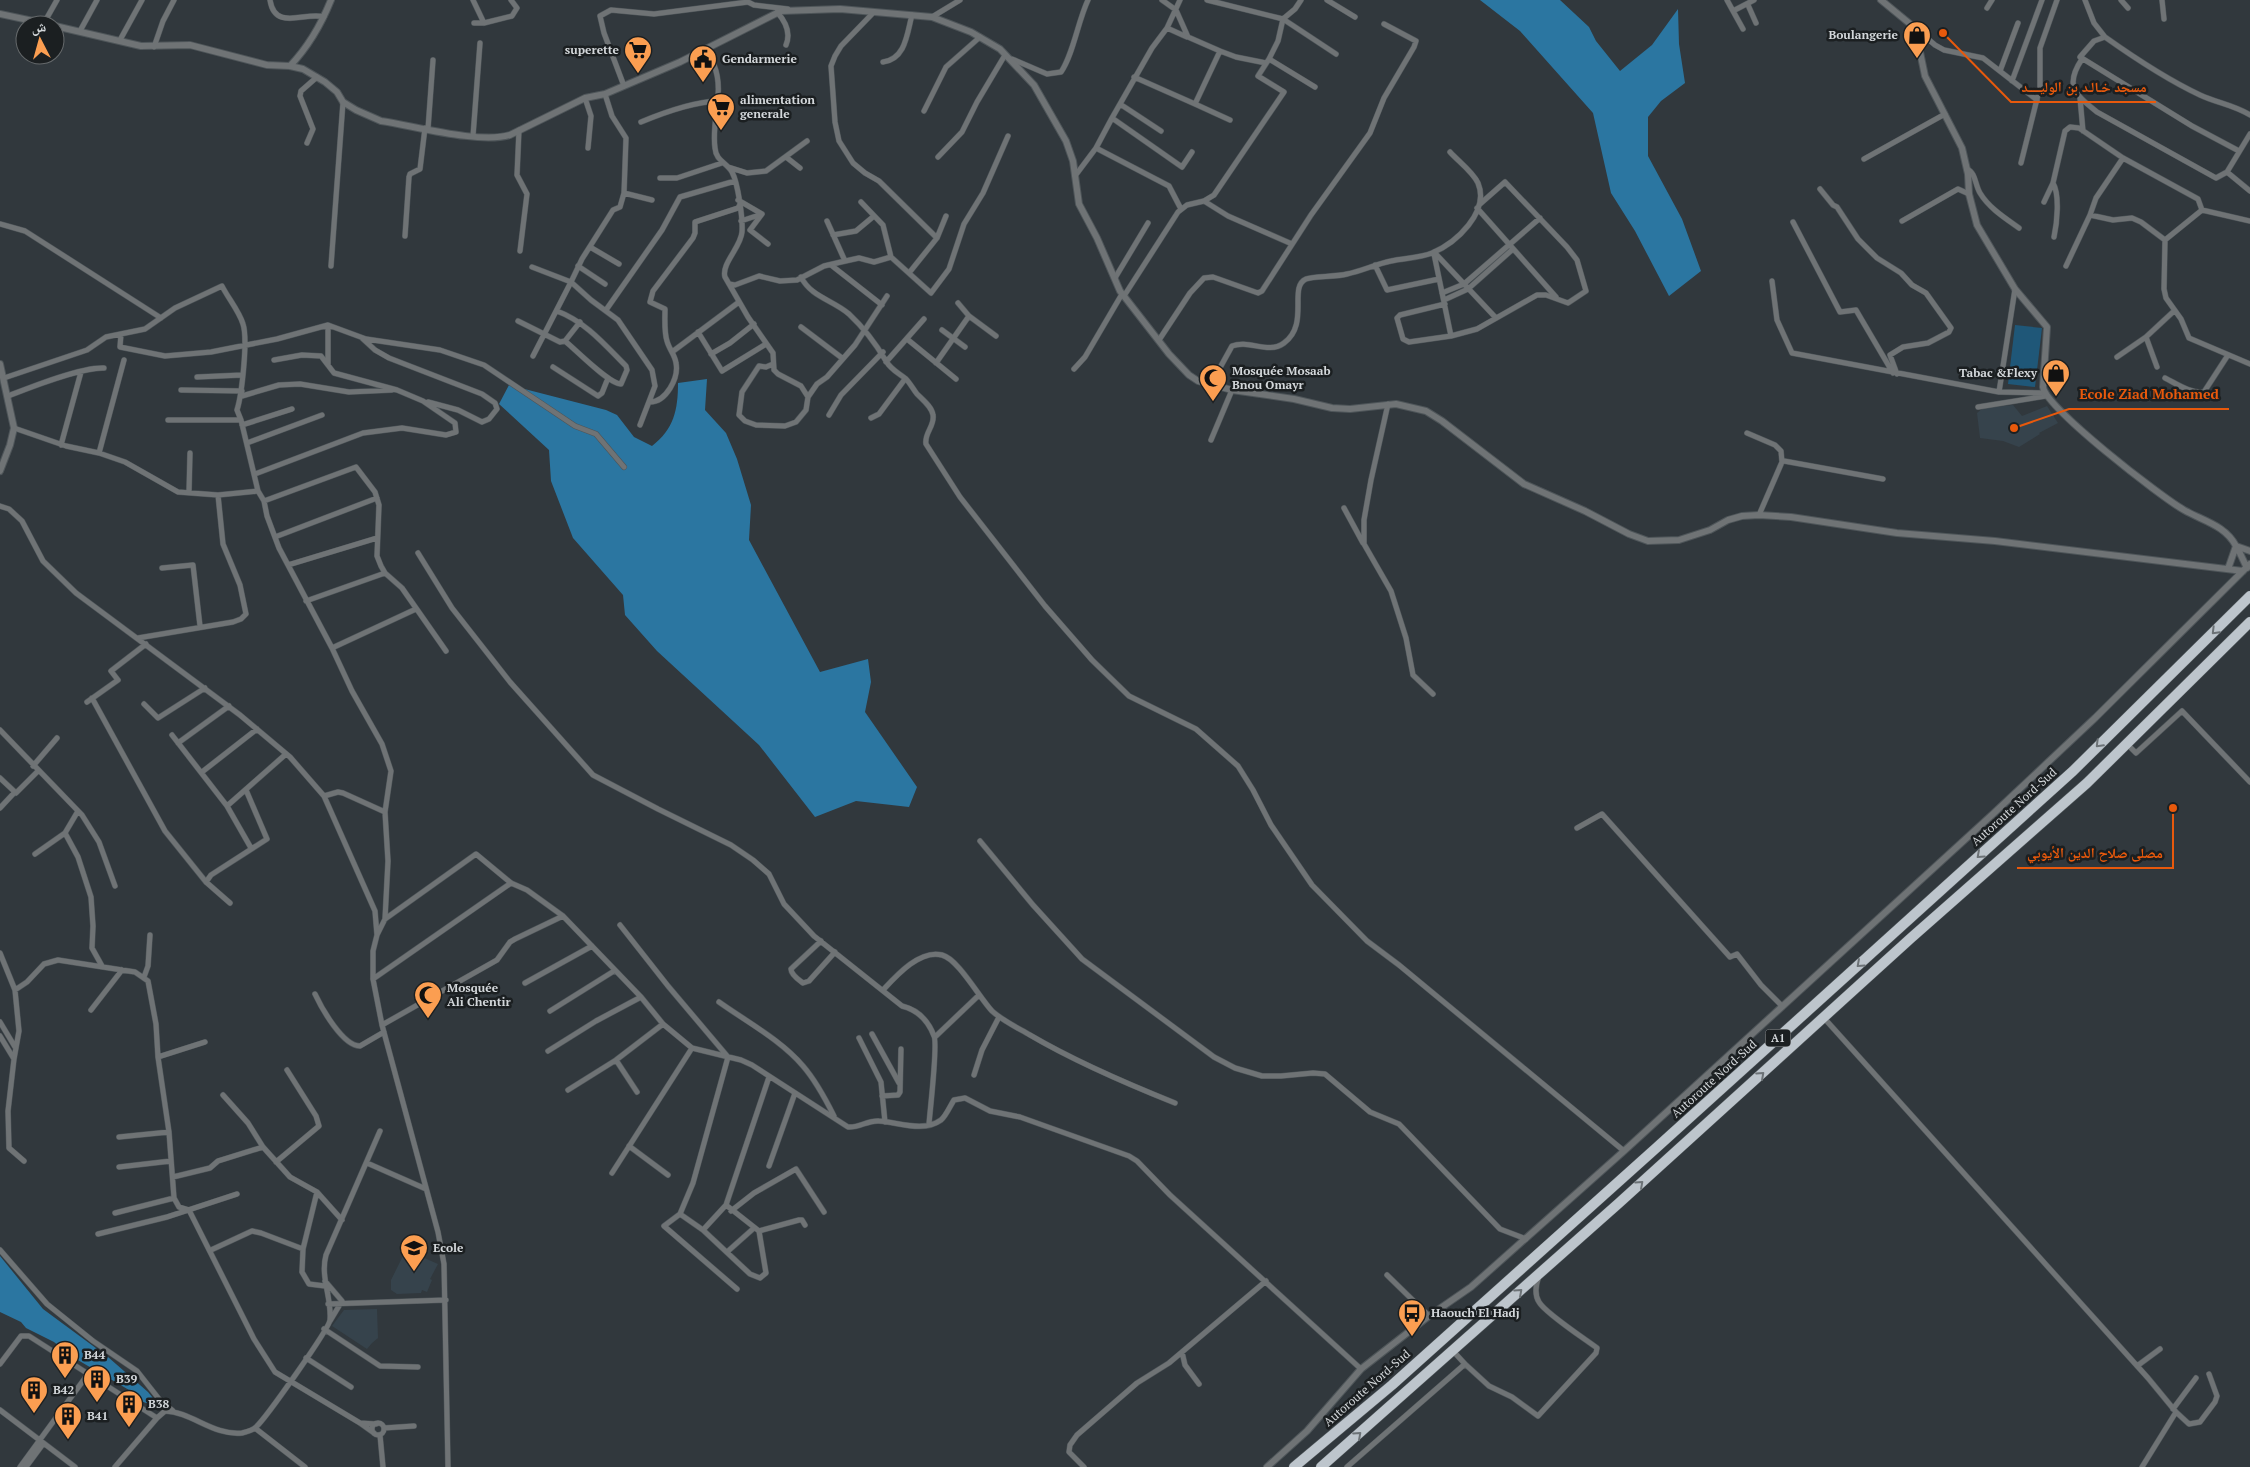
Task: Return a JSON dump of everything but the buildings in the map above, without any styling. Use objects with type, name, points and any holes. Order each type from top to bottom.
[{"type":"highway","name":"Autoroute Nord-Sud","points":[[1294,1467],[1392,1385],[1634,1169],[2073,771],[2250,596]]},
{"type":"highway","name":"A1","points":[[1321,1467],[2087,783],[2250,622]]},
{"type":"street","points":[[49,15],[57,0]]},
{"type":"street","points":[[80,31],[96,0]]},
{"type":"street","points":[[120,40],[142,0]]},
{"type":"street","points":[[154,46],[163,21],[174,0]]},
{"type":"street","points":[[270,0],[274,12],[279,16],[293,18],[317,15],[324,17]]},
{"type":"street","points":[[290,66],[303,53],[324,17],[331,0]]},
{"type":"street","points":[[473,0],[484,23]]},
{"type":"street","points":[[474,23],[484,23],[515,13],[517,8],[510,0]]},
{"type":"street","points":[[932,17],[960,0]]},
{"type":"street","points":[[1008,57],[1047,74],[1061,72],[1066,63],[1074,35],[1088,0]]},
{"type":"street","points":[[1162,0],[1176,10],[1188,37]]},
{"type":"street","points":[[1075,176],[1096,148],[1134,77],[1167,28],[1180,0]]},
{"type":"street","points":[[1207,0],[1283,19],[1336,54]]},
{"type":"street","points":[[1074,369],[1085,357],[1172,219],[1187,205],[1204,201],[1214,195],[1284,92],[1258,76],[1278,42],[1283,19],[1295,9],[1301,0]]},
{"type":"street","points":[[1327,0],[1354,17]]},
{"type":"street","points":[[1727,0],[1743,29]]},
{"type":"street","points":[[1733,11],[1748,5],[1754,0]]},
{"type":"street","points":[[1881,0],[1935,45],[1944,50],[1983,58],[2036,100]]},
{"type":"street","points":[[1987,8],[1992,0]]},
{"type":"street","points":[[2012,81],[2042,0]]},
{"type":"street","points":[[2021,163],[2040,87],[2040,48],[2057,0]]},
{"type":"street","points":[[2085,0],[2094,23],[2105,37],[2152,70],[2201,96],[2240,108],[2250,114]]},
{"type":"street","points":[[2121,0],[2128,8]]},
{"type":"street","points":[[2162,0],[2164,19]]},
{"type":"street","points":[[624,86],[600,16],[611,10],[654,14],[736,2],[748,2],[754,5],[791,9],[840,9],[932,17],[980,37],[1008,57],[1034,84],[1066,141],[1075,176],[1079,204],[1123,295],[1159,340],[1190,375],[1198,381],[1232,390],[1294,399],[1341,410],[1388,404],[1410,406],[1442,421],[1524,484],[1585,510],[1629,534],[1648,541],[1679,540],[1710,530],[1728,520],[1742,516],[1759,515],[1791,517],[1897,533],[1995,541],[2228,569],[2247,568]]},
{"type":"street","points":[[1748,5],[1756,23]]},
{"type":"street","points":[[65,28],[140,46],[190,44],[267,65],[290,66],[303,69],[337,92],[343,102],[368,116],[426,128],[497,138],[585,98],[605,94],[695,55],[777,12],[791,9]]},
{"type":"street","points":[[777,12],[786,25],[788,37],[786,45]]},
{"type":"street","points":[[873,13],[841,46],[833,61],[832,82],[835,122],[839,141],[853,163],[879,181],[937,238]]},
{"type":"street","points":[[0,14],[15,17]]},
{"type":"street","points":[[883,62],[892,60],[900,53],[912,15]]},
{"type":"street","points":[[2000,71],[2018,23]]},
{"type":"street","points":[[1159,340],[1190,293],[1204,278],[1213,277],[1260,292],[1370,133],[1384,98],[1416,40],[1384,24]]},
{"type":"street","points":[[1167,28],[1236,57],[1268,61],[1314,87]]},
{"type":"street","points":[[1915,28],[1925,76],[1962,148],[1967,169],[1969,194],[1977,224],[2015,289],[2047,327],[2045,394],[2079,431],[2182,510],[2221,528],[2232,538],[2247,568]]},
{"type":"street","points":[[924,111],[946,68],[980,37]]},
{"type":"street","points":[[2105,37],[2094,41],[2080,57],[2082,59],[2074,72],[2071,84],[2080,98],[2097,112],[2216,178],[2227,172],[2250,134]]},
{"type":"street","points":[[474,136],[480,43]]},
{"type":"street","points":[[1195,104],[1220,51]]},
{"type":"street","points":[[695,55],[705,57],[714,63],[718,89],[713,130],[716,155],[732,172],[739,203],[742,228],[741,240],[724,270],[725,276],[739,302],[773,353],[773,364],[778,374],[801,386],[808,397]]},
{"type":"street","points":[[938,157],[962,132],[977,102],[1008,57]]},
{"type":"street","points":[[2082,59],[2192,126],[2240,151]]},
{"type":"street","points":[[405,236],[409,177],[410,174],[420,169],[433,60]]},
{"type":"street","points":[[307,143],[313,130],[300,96],[301,91],[317,77]]},
{"type":"street","points":[[1134,77],[1230,120]]},
{"type":"street","points":[[533,356],[558,311],[578,266],[613,210],[620,207],[624,193],[626,138],[614,119],[605,94]]},
{"type":"street","points":[[585,98],[591,116],[588,148]]},
{"type":"street","points":[[2080,98],[2083,131]]},
{"type":"street","points":[[641,122],[692,105],[718,101]]},
{"type":"street","points":[[332,266],[343,102]]},
{"type":"street","points":[[1120,104],[1161,130]]},
{"type":"street","points":[[1864,159],[1945,114]]},
{"type":"street","points":[[1112,118],[1182,167],[1192,152]]},
{"type":"street","points":[[2044,202],[2053,183],[2065,132],[2070,127],[2083,131],[2123,158],[2198,199],[2202,210]]},
{"type":"street","points":[[518,130],[517,175],[527,194],[520,251]]},
{"type":"street","points":[[860,202],[883,225],[891,257],[931,293],[947,273],[964,224],[983,193],[1008,136]]},
{"type":"street","points":[[660,178],[677,178],[724,164],[747,173],[766,171],[807,141]]},
{"type":"street","points":[[1096,148],[1169,186],[1181,209]]},
{"type":"street","points":[[1211,384],[1232,346],[1245,343],[1274,348],[1283,344],[1293,334],[1299,318],[1298,289],[1302,281],[1311,277],[1325,278],[1348,274],[1374,265],[1434,252],[1460,234],[1476,214],[1478,182],[1450,152]]},
{"type":"street","points":[[786,157],[800,168]]},
{"type":"street","points":[[2066,266],[2096,198],[2123,158]]},
{"type":"street","points":[[1967,169],[1972,173],[1980,193],[1988,203],[2018,228]]},
{"type":"street","points":[[2227,172],[2250,191]]},
{"type":"street","points":[[606,310],[657,237],[680,196],[735,181]]},
{"type":"street","points":[[1478,206],[1505,182],[1548,225],[1577,260],[1586,291],[1568,303],[1557,298],[1537,295],[1477,329],[1451,336],[1409,342],[1403,339],[1397,318],[1400,315],[1444,302],[1468,289],[1513,249]]},
{"type":"street","points":[[2053,183],[2057,192],[2058,220],[2054,237]]},
{"type":"street","points":[[1820,189],[1832,205],[1837,207],[1858,239],[1877,258],[1902,273],[1912,285],[1926,293],[1951,328],[1949,332],[1928,343],[1903,347],[1890,355],[1895,373]]},
{"type":"street","points":[[1902,221],[1958,190],[1969,194]]},
{"type":"street","points":[[624,193],[652,200]]},
{"type":"street","points":[[1204,201],[1228,216],[1292,244]]},
{"type":"street","points":[[739,203],[762,214]]},
{"type":"street","points":[[650,402],[658,400],[666,393],[676,377],[676,364],[666,339],[664,310],[650,302],[653,292],[693,238],[695,221],[738,208],[739,203]]},
{"type":"street","points":[[1478,206],[1508,244],[1557,298]]},
{"type":"street","points":[[2202,210],[2250,220]]},
{"type":"street","points":[[2202,210],[2165,240],[2164,289],[2166,298],[2180,319],[2189,338],[2250,364]]},
{"type":"street","points":[[741,221],[762,214]]},
{"type":"street","points":[[750,230],[762,214]]},
{"type":"street","points":[[2090,215],[2101,219],[2132,218],[2141,222],[2165,240]]},
{"type":"street","points":[[833,235],[856,231],[874,216]]},
{"type":"street","points":[[909,273],[937,238],[946,216]]},
{"type":"street","points":[[1442,294],[1464,284],[1540,218]]},
{"type":"street","points":[[827,221],[846,261]]},
{"type":"street","points":[[1794,222],[1840,312],[1856,310],[1895,373]]},
{"type":"street","points":[[1115,278],[1148,223]]},
{"type":"street","points":[[0,224],[25,232],[161,318]]},
{"type":"street","points":[[742,228],[750,230],[768,244]]},
{"type":"street","points":[[590,247],[618,264]]},
{"type":"street","points":[[1434,252],[1451,336]]},
{"type":"street","points":[[1434,252],[1496,318]]},
{"type":"street","points":[[729,284],[735,285],[757,276],[787,281],[831,264],[859,258],[874,262],[891,257]]},
{"type":"street","points":[[831,264],[882,305]]},
{"type":"street","points":[[1374,265],[1387,290],[1439,279]]},
{"type":"street","points":[[578,266],[605,284]]},
{"type":"street","points":[[532,267],[571,282],[618,320],[652,370],[655,386],[640,425]]},
{"type":"street","points":[[801,277],[805,286],[847,312],[864,329],[883,352],[886,362],[905,379],[931,411],[933,421],[926,438],[926,443],[948,479],[1045,606],[1097,666],[1129,696],[1196,729],[1238,766],[1271,825],[1312,885],[1332,908],[1367,941],[1399,965],[1624,1152]]},
{"type":"street","points":[[1772,281],[1777,320],[1792,353],[1999,392],[2045,394]]},
{"type":"street","points":[[4,378],[87,350],[106,337],[146,329],[175,308],[222,286],[244,324],[245,346],[242,394],[237,410],[258,491],[264,501],[267,516],[288,565],[332,648],[344,675],[382,744],[391,771],[384,812],[388,861],[385,919],[377,934],[373,951],[373,979],[382,1025],[438,1232],[444,1264],[448,1467]]},
{"type":"street","points":[[1999,392],[2015,289]]},
{"type":"street","points":[[773,364],[766,367],[761,365],[754,370],[742,392],[739,413],[741,418],[756,425],[791,425],[806,410],[808,397],[817,384],[827,376],[842,358],[887,296]]},
{"type":"street","points":[[672,352],[739,302]]},
{"type":"street","points":[[958,302],[969,316],[996,336]]},
{"type":"street","points":[[518,321],[560,342],[565,341],[608,378],[620,384],[626,367],[580,322],[558,311]]},
{"type":"street","points":[[2117,358],[2146,337],[2174,311]]},
{"type":"street","points":[[936,363],[969,316]]},
{"type":"street","points":[[886,362],[924,318]]},
{"type":"street","points":[[565,341],[580,322]]},
{"type":"street","points":[[711,354],[730,343],[754,324]]},
{"type":"street","points":[[121,334],[120,348],[165,356],[212,352],[245,346],[328,325],[362,337],[440,350],[484,365],[576,426],[596,434],[624,467]]},
{"type":"street","points":[[328,325],[328,366]]},
{"type":"street","points":[[801,326],[842,358]]},
{"type":"street","points":[[942,330],[965,348]]},
{"type":"street","points":[[698,332],[722,371],[766,344]]},
{"type":"street","points":[[274,360],[302,355],[321,356],[334,373],[397,390],[423,401],[458,410],[482,422],[489,419],[496,409],[495,403],[482,394],[389,358],[375,350],[362,337]]},
{"type":"street","points":[[2146,337],[2158,367]]},
{"type":"street","points":[[907,339],[956,379]]},
{"type":"street","points":[[828,415],[841,395],[883,352]]},
{"type":"street","points":[[2165,378],[2190,390],[2204,392],[2228,355]]},
{"type":"street","points":[[99,453],[124,360]]},
{"type":"street","points":[[0,364],[14,428],[0,471]]},
{"type":"street","points":[[553,367],[598,396],[602,394],[608,378]]},
{"type":"street","points":[[8,396],[81,372],[95,368],[104,368]]},
{"type":"street","points":[[61,445],[81,372]]},
{"type":"street","points":[[197,377],[242,375]]},
{"type":"street","points":[[871,418],[879,414],[905,379]]},
{"type":"street","points":[[181,390],[242,394],[280,385],[300,384],[349,392],[397,390]]},
{"type":"street","points":[[1211,440],[1232,390]]},
{"type":"street","points":[[1978,407],[2045,394]]},
{"type":"street","points":[[255,474],[363,433],[402,428],[446,435],[456,432],[454,423],[423,401]]},
{"type":"street","points":[[1364,544],[1364,520],[1370,480],[1388,404]]},
{"type":"street","points":[[168,420],[241,422],[292,409]]},
{"type":"street","points":[[247,443],[322,415]]},
{"type":"street","points":[[14,428],[61,445],[99,453],[126,462],[178,492],[218,495],[258,491]]},
{"type":"street","points":[[1747,434],[1775,446],[1781,451],[1782,462],[1759,515]]},
{"type":"street","points":[[189,492],[190,453]]},
{"type":"street","points":[[1782,462],[1883,479]]},
{"type":"street","points":[[264,501],[356,467],[375,492],[379,505],[377,556],[385,573],[402,588],[446,651]]},
{"type":"street","points":[[138,638],[162,635],[200,626],[233,622],[241,619],[246,614],[240,585],[223,544],[218,495]]},
{"type":"street","points":[[275,537],[377,498]]},
{"type":"street","points":[[0,506],[9,509],[22,521],[43,561],[55,573],[83,598],[229,706],[257,729],[286,754],[324,796],[372,903],[377,934]]},
{"type":"street","points":[[1344,508],[1391,591],[1406,638],[1413,675],[1433,694]]},
{"type":"street","points":[[288,565],[377,538]]},
{"type":"street","points":[[2236,546],[2250,552]]},
{"type":"street","points":[[2228,569],[2236,546]]},
{"type":"street","points":[[418,553],[452,608],[510,682],[593,775],[650,806],[731,845],[753,860],[769,874],[784,904],[820,941],[902,1006],[913,1009],[924,1016],[935,1037],[929,1124]]},
{"type":"street","points":[[162,568],[193,565],[200,626]]},
{"type":"street","points":[[1267,1467],[1306,1431],[1360,1369],[1429,1316],[1471,1287],[1624,1152],[2096,718],[2247,568]]},
{"type":"street","points":[[306,601],[385,573]]},
{"type":"street","points":[[332,648],[416,609]]},
{"type":"street","points":[[87,702],[118,680],[111,671],[146,644]]},
{"type":"street","points":[[144,704],[158,718],[205,688]]},
{"type":"street","points":[[92,698],[165,831],[206,882],[230,904]]},
{"type":"street","points":[[178,742],[229,706]]},
{"type":"street","points":[[2127,744],[2136,752],[2182,711],[2250,782]]},
{"type":"street","points":[[202,772],[257,729]]},
{"type":"street","points":[[0,730],[78,811],[99,842],[116,886]]},
{"type":"street","points":[[172,734],[227,806],[251,848]]},
{"type":"street","points":[[33,766],[57,738]]},
{"type":"street","points":[[227,806],[286,754]]},
{"type":"street","points":[[0,808],[38,771]]},
{"type":"street","points":[[0,778],[14,793]]},
{"type":"street","points":[[206,882],[211,875],[267,839],[246,790]]},
{"type":"street","points":[[324,796],[338,792],[384,812]]},
{"type":"street","points":[[34,854],[65,833],[78,811]]},
{"type":"street","points":[[1577,828],[1602,814],[1730,957],[1737,954],[1761,985],[1782,1006]]},
{"type":"street","points":[[65,833],[78,857],[91,897],[92,948],[102,966]]},
{"type":"street","points":[[980,841],[1032,906],[1082,959],[1206,1051],[1235,1068],[1262,1076],[1325,1074],[1370,1112],[1399,1124],[1500,1229],[1526,1238]]},
{"type":"street","points":[[385,919],[476,854],[511,883],[527,890],[563,916],[641,997],[663,1024],[692,1048],[752,1065],[848,1127],[854,1128],[876,1120],[906,1125],[929,1124],[941,1120],[954,1100],[965,1098],[990,1111],[1020,1117],[1129,1156],[1360,1369]]},
{"type":"street","points":[[373,979],[511,883]]},
{"type":"street","points":[[382,1025],[497,960],[510,942],[563,916]]},
{"type":"street","points":[[620,925],[728,1057]]},
{"type":"street","points":[[144,977],[148,966],[150,935]]},
{"type":"street","points":[[820,941],[791,969],[792,974],[803,983],[810,981],[835,952]]},
{"type":"street","points":[[525,983],[592,946]]},
{"type":"street","points":[[0,954],[15,990],[19,1031],[15,1047],[8,1111],[9,1148],[24,1161]]},
{"type":"street","points":[[882,990],[896,976],[922,958],[929,954],[943,955],[962,972],[978,996],[999,1017],[1092,1067],[1174,1102]]},
{"type":"street","points":[[15,990],[27,982],[38,968],[58,960],[135,972],[148,981],[155,1016],[158,1057],[169,1132],[174,1198],[179,1207],[189,1210],[211,1250],[254,1339],[275,1372],[380,1435]]},
{"type":"street","points":[[91,1010],[122,970]]},
{"type":"street","points":[[550,1011],[614,971]]},
{"type":"street","points":[[315,994],[340,1033],[350,1044],[360,1046],[384,1032]]},
{"type":"street","points":[[935,1037],[978,996]]},
{"type":"street","points":[[548,1051],[596,1020],[641,997]]},
{"type":"street","points":[[719,1002],[779,1045],[802,1065],[818,1085],[835,1118]]},
{"type":"street","points":[[974,1075],[982,1050],[999,1017]]},
{"type":"street","points":[[1824,1018],[2137,1366],[2175,1411],[2189,1424],[2200,1422],[2217,1396],[2209,1374]]},
{"type":"street","points":[[0,1022],[15,1047]]},
{"type":"street","points":[[568,1090],[616,1060],[663,1024]]},
{"type":"street","points":[[872,1034],[900,1086]]},
{"type":"street","points":[[0,1036],[14,1059]]},
{"type":"street","points":[[859,1038],[881,1082],[885,1122]]},
{"type":"street","points":[[158,1057],[205,1042]]},
{"type":"street","points":[[612,1173],[692,1048]]},
{"type":"street","points":[[882,1096],[898,1095],[901,1049]]},
{"type":"street","points":[[728,1057],[692,1183],[680,1214],[664,1226],[737,1289]]},
{"type":"street","points":[[616,1060],[637,1092]]},
{"type":"street","points":[[276,1162],[319,1126],[316,1116],[287,1070]]},
{"type":"street","points":[[703,1230],[726,1206],[768,1077]]},
{"type":"street","points":[[769,1166],[795,1093]]},
{"type":"street","points":[[223,1095],[248,1123],[263,1147],[290,1177],[317,1192],[342,1220]]},
{"type":"street","points":[[330,1321],[325,1283],[324,1265],[326,1255],[380,1131]]},
{"type":"street","points":[[119,1137],[169,1132]]},
{"type":"street","points":[[629,1146],[668,1175]]},
{"type":"street","points":[[173,1177],[210,1168],[218,1161],[263,1147]]},
{"type":"street","points":[[119,1167],[171,1161]]},
{"type":"street","points":[[367,1163],[426,1189]]},
{"type":"street","points":[[731,1211],[754,1192],[796,1170],[824,1212]]},
{"type":"street","points":[[0,1250],[47,1304],[137,1371],[159,1399],[174,1411],[210,1428],[230,1433],[244,1432],[255,1428],[306,1358],[341,1304],[340,1297],[325,1283],[309,1284],[302,1272],[303,1249],[317,1192]]},
{"type":"street","points":[[98,1234],[189,1210],[237,1194]]},
{"type":"street","points":[[114,1213],[174,1198]]},
{"type":"street","points":[[680,1214],[703,1230],[750,1274],[756,1278],[765,1276],[757,1229],[726,1206]]},
{"type":"street","points":[[727,1252],[757,1229],[800,1220],[802,1220],[805,1226]]},
{"type":"street","points":[[211,1250],[252,1231],[303,1249]]},
{"type":"street","points":[[1453,1351],[1489,1386],[1512,1397],[1538,1416],[1596,1353],[1597,1348],[1547,1312],[1538,1301],[1535,1288],[1539,1274]]},
{"type":"street","points":[[1386,1275],[1429,1316]]},
{"type":"street","points":[[1084,1467],[1069,1452],[1070,1445],[1077,1435],[1136,1383],[1155,1373],[1182,1352],[1266,1281]]},
{"type":"street","points":[[328,1304],[446,1300]]},
{"type":"street","points":[[324,1330],[380,1366],[418,1367]]},
{"type":"street","points":[[0,1364],[21,1336],[25,1335],[157,1418]]},
{"type":"street","points":[[2137,1366],[2160,1350]]},
{"type":"street","points":[[1182,1352],[1185,1365],[1199,1384]]},
{"type":"street","points":[[306,1358],[351,1387]]},
{"type":"street","points":[[1347,1467],[1465,1364]]},
{"type":"street","points":[[26,1467],[88,1374]]},
{"type":"street","points":[[2142,1467],[2196,1378]]},
{"type":"street","points":[[0,1410],[75,1467]]},
{"type":"street","points":[[115,1467],[157,1418],[165,1411],[174,1411]]},
{"type":"street","points":[[360,1423],[381,1424],[384,1428],[414,1426]]},
{"type":"street","points":[[374,1433],[373,1428],[376,1424]]},
{"type":"street","points":[[255,1428],[305,1467]]},
{"type":"street","points":[[383,1467],[380,1435],[384,1428]]},
{"type":"street","points":[[20,1467],[41,1443]]},
{"type":"shaded area","points":[[1480,0],[1560,0],[1589,27],[1596,41],[1620,71],[1652,45],[1678,9],[1679,44],[1685,83],[1661,101],[1648,117],[1648,156],[1682,219],[1701,271],[1669,296],[1635,231],[1611,193],[1593,113],[1520,31]]},
{"type":"shaded area","points":[[2015,325],[2042,328],[2035,387],[2008,384]]},
{"type":"shaded area","points":[[707,379],[705,410],[726,433],[737,459],[751,505],[749,540],[820,672],[868,659],[871,682],[865,712],[917,787],[909,807],[856,801],[815,817],[759,745],[657,651],[625,615],[623,595],[573,538],[551,481],[549,450],[499,404],[509,385],[606,410],[617,415],[634,437],[652,446],[670,426],[676,410],[678,383]]},
{"type":"shaded area","points":[[2013,405],[2022,416],[2047,406],[2058,423],[2019,447],[2003,441],[1980,438],[1977,413],[1983,408]]},
{"type":"shaded area","name":"Ecole","points":[[406,1250],[438,1264],[430,1279],[432,1280],[427,1292],[422,1290],[421,1293],[397,1294],[391,1290],[391,1280]]},
{"type":"shaded area","points":[[0,1256],[43,1309],[108,1357],[148,1392],[157,1403],[141,1401],[129,1390],[71,1356],[54,1342],[0,1312]]},
{"type":"shaded area","points":[[377,1309],[378,1338],[367,1349],[332,1326],[344,1310]]},
{"type":"place","name":"مسجد خـالـد بن الوليــــد","points":[[1943,33]]},
{"type":"place","name":"Boulangerie","points":[[1917,59]]},
{"type":"place","name":"superette","points":[[638,74]]},
{"type":"place","name":"Gendarmerie","points":[[703,83]]},
{"type":"place","name":"alimentation generale","points":[[721,131]]},
{"type":"place","name":"Tabac &Flexy","points":[[2056,397]]},
{"type":"place","name":"Mosquée Mosaab Bnou Omayr","points":[[1213,402]]},
{"type":"place","name":"Ecole Ziad Mohamed","points":[[2014,428]]},
{"type":"place","name":"مصلى صلاح الدين الأيوبي","points":[[2173,808]]},
{"type":"place","name":"Mosquée Ali Chentir","points":[[428,1019]]},
{"type":"place","name":"Ecole","points":[[414,1272]]},
{"type":"place","name":"Haouch El Hadj","points":[[1412,1337]]},
{"type":"place","name":"B44","points":[[65,1379]]},
{"type":"place","name":"B39","points":[[97,1403]]},
{"type":"place","name":"B42","points":[[34,1414]]},
{"type":"place","name":"B38","points":[[129,1428]]},
{"type":"place","name":"B41","points":[[68,1440]]}]
